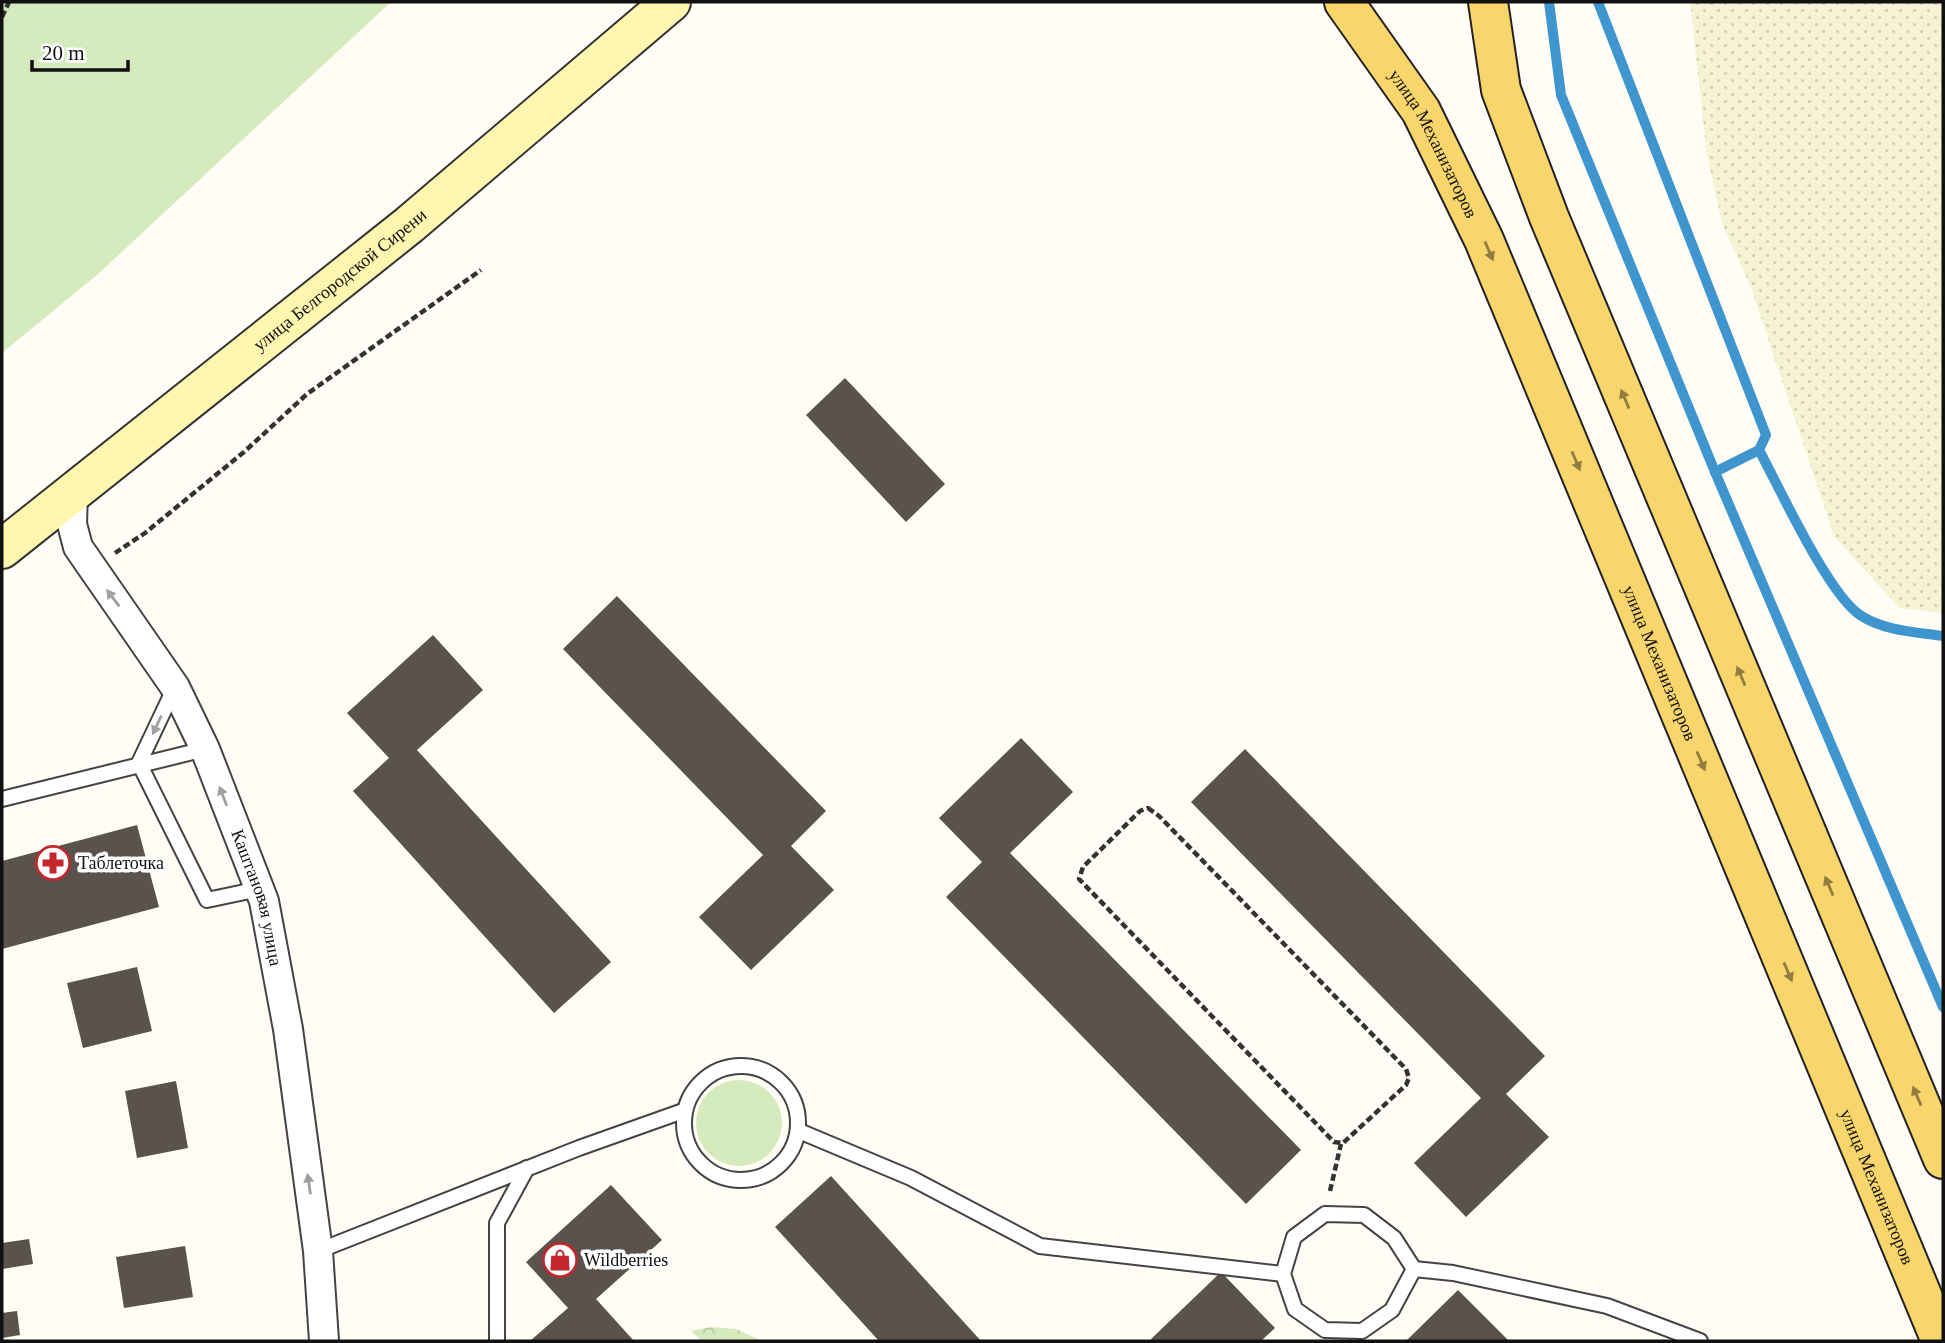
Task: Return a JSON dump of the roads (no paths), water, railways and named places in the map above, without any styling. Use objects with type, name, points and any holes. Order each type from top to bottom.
[{"type":"main road","name":"улица Белгородской Сирени","points":[[2,549],[409,225],[671,2]]},
{"type":"main road","name":"улица Механизаторов","points":[[1345,2],[1421,111],[1484,240],[1941,1341]]},
{"type":"main road","points":[[1488,2],[1501,90],[1549,217],[1943,1159]]},
{"type":"street","name":"Каштановая улица","points":[[73,492],[72,524],[78,547],[175,687],[205,749],[259,889],[288,1029],[318,1251],[324,1341]]},
{"type":"lane","points":[[139,763],[175,687]]},
{"type":"lane","points":[[2,799],[139,763],[205,749]]},
{"type":"lane","points":[[139,763],[207,900],[259,889]]},
{"type":"lane","points":[[751,1065],[778,1078],[796,1102],[799,1131],[786,1160],[761,1178],[730,1181],[702,1167],[685,1142],[683,1111],[696,1084],[721,1067],[751,1065]]},
{"type":"lane","points":[[318,1251],[527,1168],[683,1111]]},
{"type":"lane","points":[[799,1131],[911,1178],[1040,1246],[1283,1274]]},
{"type":"lane","points":[[496,1341],[497,1223],[527,1168]]},
{"type":"lane","points":[[1325,1214],[1364,1215],[1394,1238],[1413,1269],[1392,1310],[1362,1331],[1325,1331],[1295,1309],[1283,1274],[1294,1237],[1325,1214]]},
{"type":"lane","points":[[1413,1269],[1453,1273],[1607,1306],[1700,1341]]},
{"type":"waterway","points":[[1549,2],[1561,95],[1715,472]]},
{"type":"waterway","points":[[1598,2],[1766,435],[1759,450],[1715,472],[1943,1007]]},
{"type":"waterway","points":[[1759,450],[1819,563],[1847,603],[1860,615],[1879,624],[1943,636]]},
{"type":"place","name":"Таблеточка","points":[[53,863]]},
{"type":"place","name":"Wildberries","points":[[560,1260]]}]
